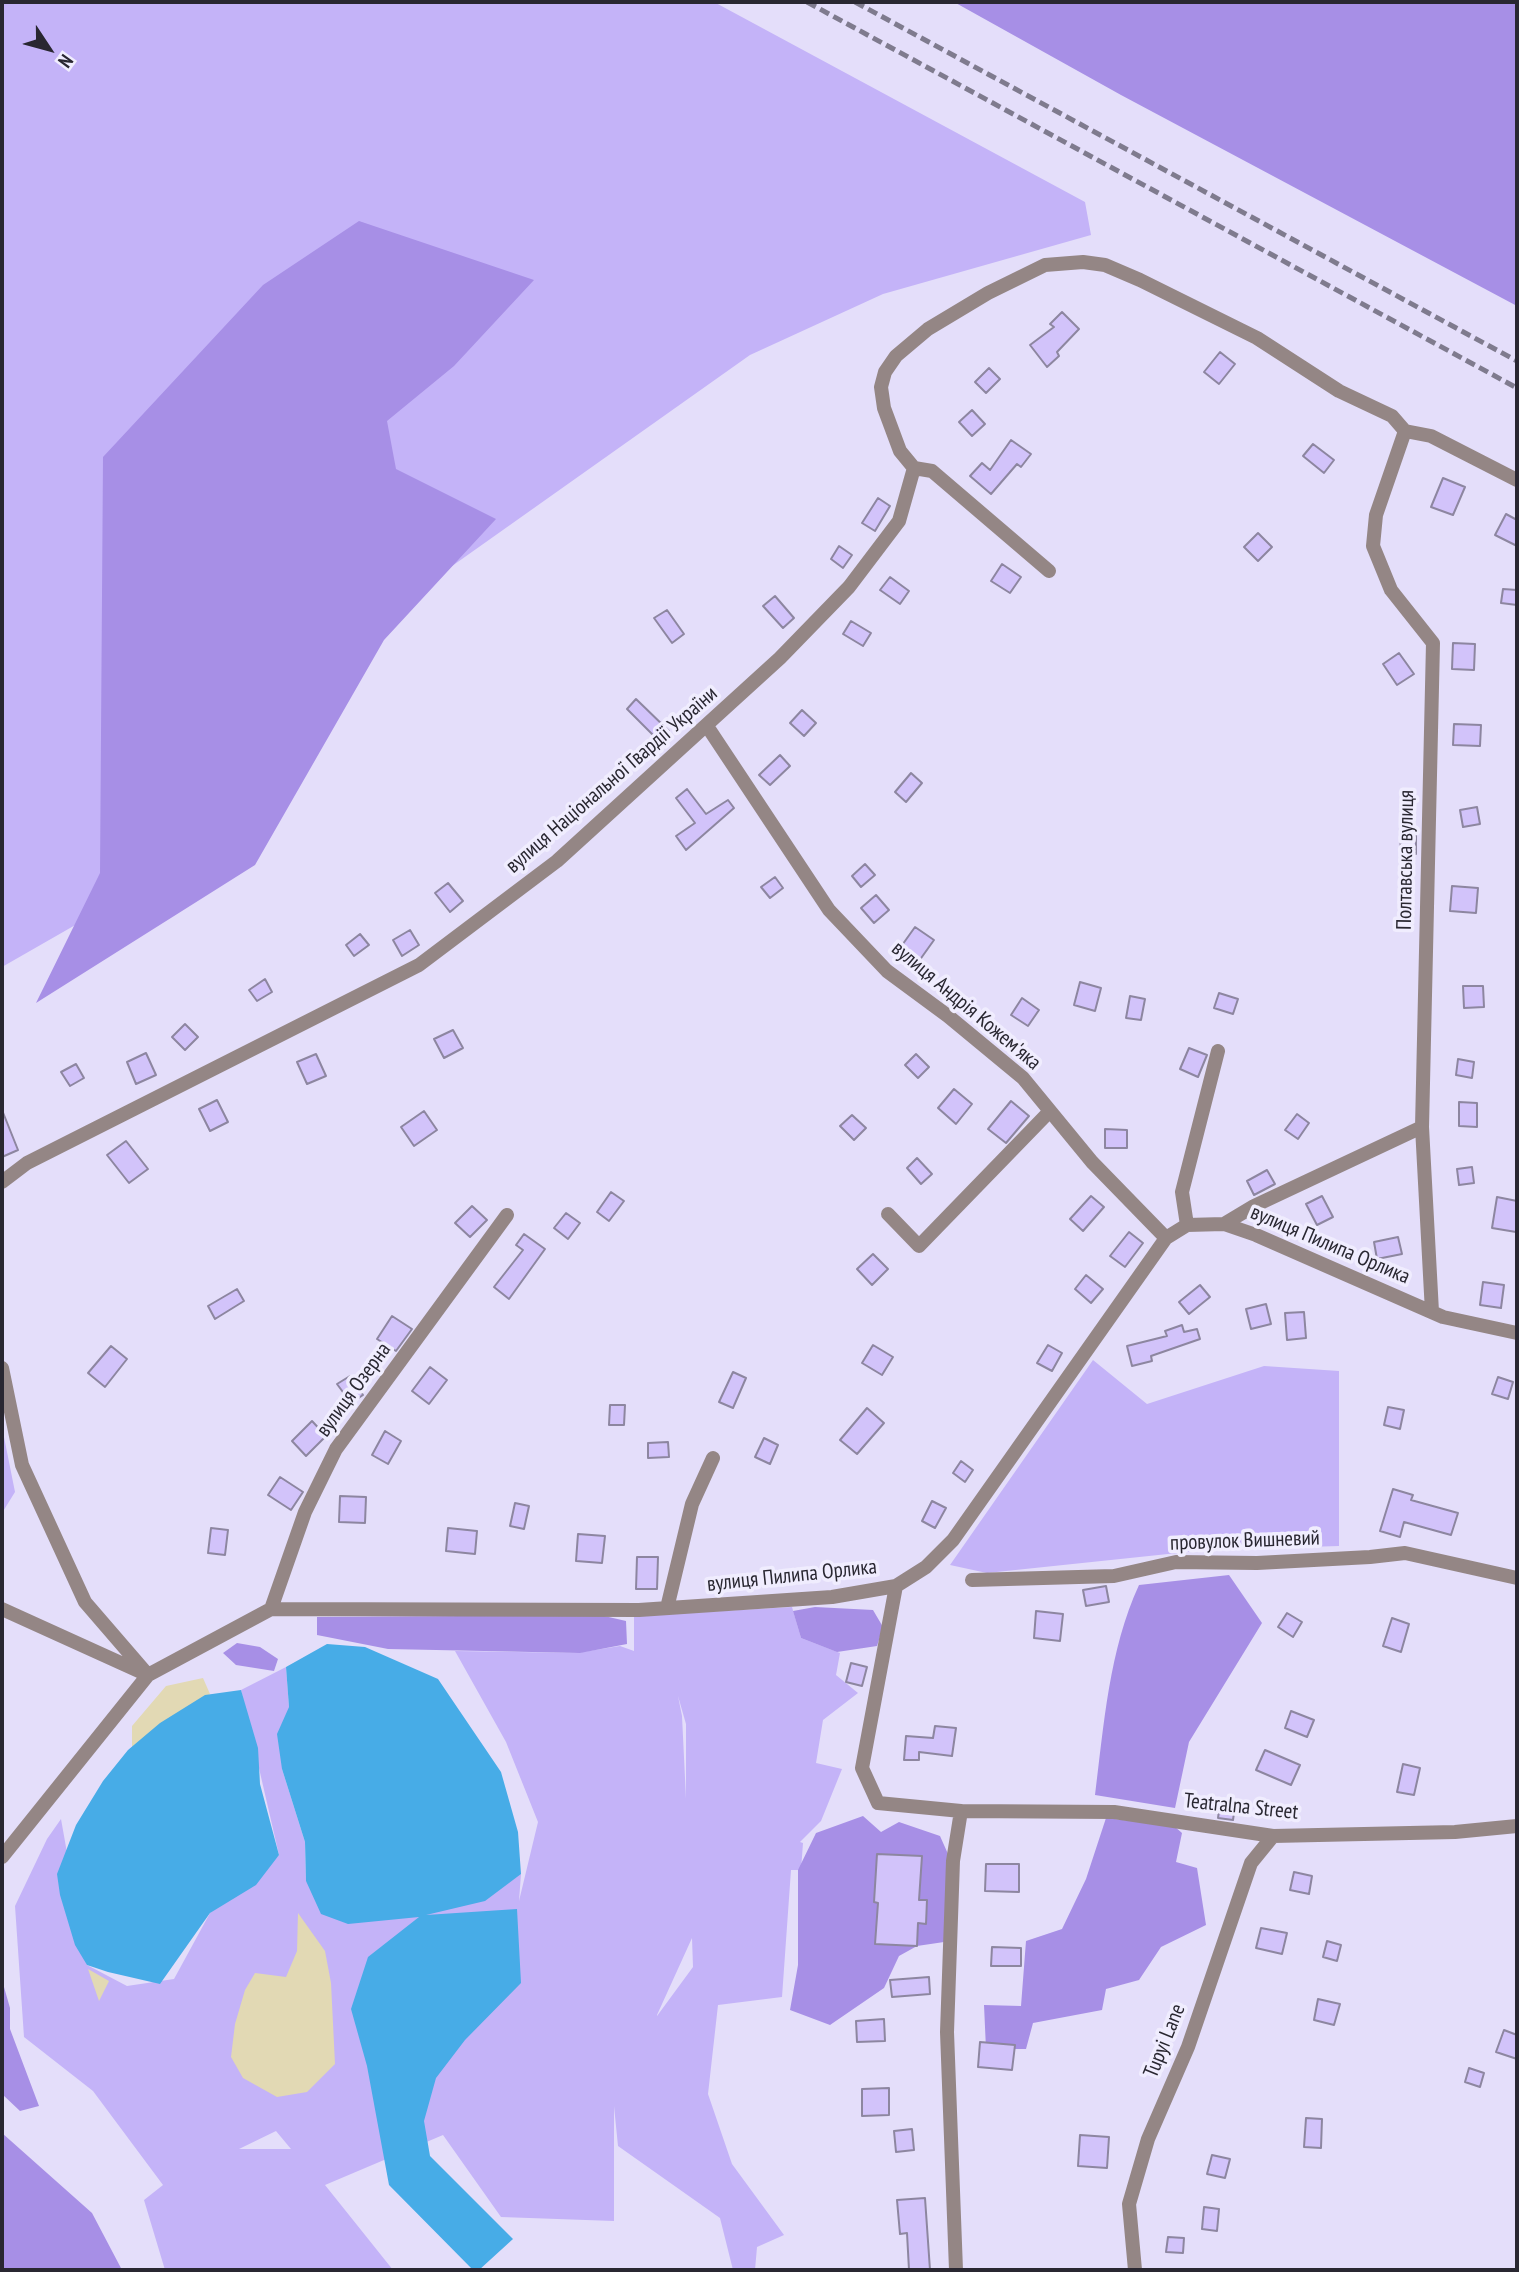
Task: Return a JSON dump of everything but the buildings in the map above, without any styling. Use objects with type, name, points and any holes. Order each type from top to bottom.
[{"type":"street","points":[[1049,570],[932,471],[914,468],[901,451],[884,408],[881,387],[886,372],[897,356],[928,328],[988,293],[1045,265],[1083,262],[1105,265],[1140,280],[1257,338],[1339,391],[1392,416],[1405,430],[1430,436],[1517,480]]},
{"type":"street","name":"Полтавська вулиця","points":[[1405,430],[1376,515],[1373,546],[1391,590],[1433,643],[1422,1127],[1432,1312]]},
{"type":"street","name":"вулиця Національної Гвардії України","points":[[2,1182],[27,1163],[419,965],[557,861],[780,658],[849,587],[899,521],[914,468]]},
{"type":"street","name":"вулиця Андрія Кожем'яка","points":[[707,726],[829,910],[887,971],[948,1016],[1023,1078],[1092,1162],[1166,1238]]},
{"type":"street","points":[[1187,1225],[1182,1192],[1218,1051]]},
{"type":"street","points":[[888,1214],[919,1246],[1050,1111]]},
{"type":"street","points":[[1224,1224],[1255,1206],[1422,1127]]},
{"type":"street","name":"вулиця Озерна","points":[[271,1609],[306,1512],[336,1449],[508,1215]]},
{"type":"street","name":"вулиця Пилипа Орлика","points":[[2,1857],[148,1675],[271,1609],[667,1608],[832,1597],[896,1586],[926,1567],[953,1540],[1166,1238],[1187,1225],[1224,1224],[1256,1235],[1443,1317],[1517,1333]]},
{"type":"street","points":[[2,1368],[22,1465],[85,1602],[148,1675]]},
{"type":"street","points":[[667,1608],[692,1504],[713,1458]]},
{"type":"street","name":"провулок Вишневий","points":[[972,1580],[1114,1576],[1176,1562],[1257,1563],[1405,1553],[1517,1578]]},
{"type":"street","name":"Teatralna Street","points":[[896,1586],[862,1768],[878,1803],[961,1811],[1114,1812],[1272,1836],[1454,1832],[1517,1826]]},
{"type":"street","points":[[2,1609],[148,1675]]},
{"type":"street","points":[[956,2270],[947,2032],[953,1861],[961,1811]]},
{"type":"street","name":"Tupyi Lane","points":[[1135,2270],[1129,2204],[1148,2138],[1188,2047],[1251,1863],[1272,1836]]},
{"type":"shaded area","points":[[2,2],[714,2],[1085,202],[1091,235],[883,294],[750,355],[438,576],[201,853],[2,967]]},
{"type":"shaded area","points":[[954,2],[1517,2],[1517,306],[1121,95]]},
{"type":"shaded area","points":[[359,221],[534,280],[454,366],[387,421],[396,469],[496,519],[384,640],[255,865],[36,1003],[100,873],[103,457],[263,285]]},
{"type":"shaded area","points":[[1093,1360],[1147,1404],[1264,1366],[1339,1371],[1339,1546],[1206,1550],[987,1573],[950,1565]]},
{"type":"shaded area","points":[[2,1427],[15,1492],[2,1513]]},
{"type":"shaded area","points":[[1229,1575],[1262,1623],[1189,1742],[1175,1808],[1095,1795],[1114,1661],[1139,1585]]},
{"type":"shaded area","points":[[792,1607],[801,1638],[840,1653],[836,1675],[858,1693],[823,1720],[816,1763],[842,1769],[821,1821],[800,1842],[803,1843],[801,1870],[791,1870],[782,1997],[718,2005],[708,2094],[732,2164],[784,2235],[757,2247],[755,2270],[733,2270],[720,2218],[618,2146],[614,2106],[614,2221],[501,2217],[443,2135],[325,2185],[393,2270],[165,2270],[144,2200],[163,2185],[93,2091],[24,2037],[15,1906],[47,1839],[61,1819],[87,1965],[127,1986],[174,1979],[210,1913],[279,1855],[241,1690],[286,1667],[289,1707],[282,1769],[305,1842],[306,1881],[375,1921],[521,1874],[519,1901],[538,1822],[506,1742],[455,1651],[576,1653],[620,1646],[634,1651],[634,1616]],"holes":[[[678,1696],[686,1724],[686,1799],[682,1716]],[[692,1938],[693,1967],[657,2016]],[[276,2131],[291,2149],[239,2149]]]},
{"type":"shaded area","points":[[815,1607],[873,1610],[883,1627],[877,1646],[837,1652],[801,1638],[793,1611]]},
{"type":"shaded area","points":[[600,1615],[626,1621],[627,1644],[580,1653],[388,1649],[317,1635],[317,1617]]},
{"type":"shaded area","points":[[237,1643],[260,1647],[278,1659],[274,1671],[236,1665],[223,1653]]},
{"type":"shaded area","points":[[863,1816],[881,1832],[899,1822],[940,1836],[948,1854],[944,1942],[917,1946],[899,1956],[884,1988],[830,2025],[790,2010],[798,1965],[798,1870],[816,1833]]},
{"type":"shaded area","points":[[1106,1818],[1174,1826],[1182,1833],[1176,1862],[1197,1868],[1206,1925],[1161,1947],[1139,1980],[1106,1989],[1102,2010],[1033,2023],[1026,2049],[986,2049],[984,2005],[1021,2006],[1026,1941],[1062,1929],[1086,1879]]},
{"type":"shaded area","points":[[2,1980],[10,2008],[10,2029],[39,2106],[20,2111],[2,2094]]},
{"type":"shaded area","points":[[2,2133],[92,2213],[122,2270],[2,2270]]},
{"type":"sand","points":[[203,1678],[210,1694],[174,1715],[132,1756],[132,1726],[166,1686]]},
{"type":"sand","points":[[298,1913],[325,1951],[331,1983],[335,2064],[307,2092],[277,2097],[243,2078],[231,2057],[235,2024],[245,1990],[255,1973],[286,1977],[297,1951]]},
{"type":"sand","points":[[88,1969],[109,1981],[99,2001]]},
{"type":"water","points":[[327,1644],[365,1647],[438,1679],[501,1772],[518,1832],[521,1874],[485,1901],[426,1915],[517,1909],[521,1983],[465,2040],[436,2078],[424,2121],[430,2156],[513,2239],[479,2270],[473,2270],[389,2185],[367,2066],[351,2009],[368,1957],[419,1917],[348,1924],[321,1914],[306,1881],[305,1842],[282,1769],[277,1734],[289,1707],[286,1667]]},
{"type":"water","points":[[241,1690],[258,1748],[260,1784],[279,1855],[256,1885],[210,1913],[160,1984],[87,1965],[75,1945],[60,1895],[57,1874],[76,1825],[103,1781],[128,1750],[160,1723],[205,1695]]},
{"type":"railway","points":[[807,2],[1517,388]]},
{"type":"railway","points":[[855,2],[1517,361]]}]
